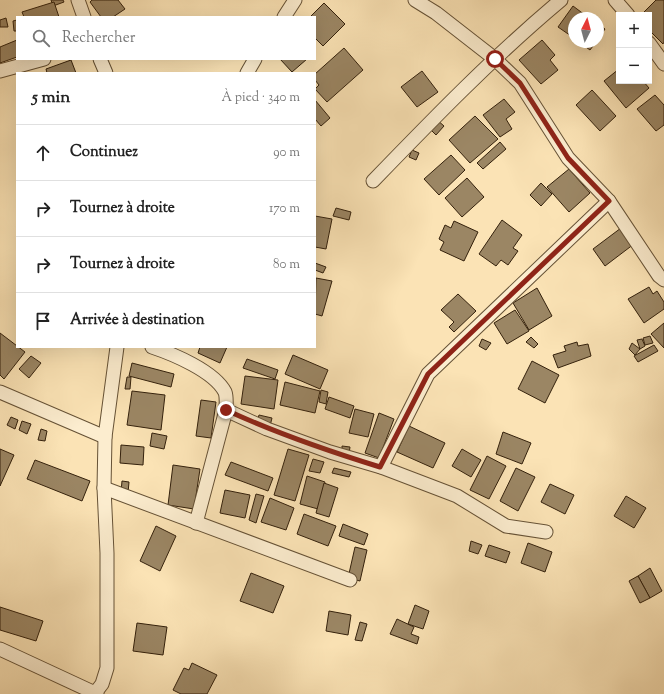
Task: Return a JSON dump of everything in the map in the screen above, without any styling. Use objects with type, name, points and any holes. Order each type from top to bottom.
[{"type":"street","points":[[78,0],[84,16]]},
{"type":"street","points":[[285,16],[296,0]]},
{"type":"street","points":[[415,0],[436,13],[495,59],[520,83],[568,158],[609,201],[659,276],[664,280]]},
{"type":"street","points":[[373,182],[424,128],[495,59],[524,31],[561,0]]},
{"type":"street","points":[[615,0],[625,12]]},
{"type":"street","points":[[652,47],[664,64]]},
{"type":"street","points":[[0,71],[40,60]]},
{"type":"street","points":[[100,60],[106,72]]},
{"type":"street","points":[[248,72],[254,60]]},
{"type":"street","points":[[380,467],[428,374],[609,201]]},
{"type":"street","points":[[0,649],[96,693],[102,684],[107,668],[107,553],[104,488],[105,437],[117,348]]},
{"type":"street","points":[[155,348],[174,354],[213,377],[225,393],[226,410],[196,523]]},
{"type":"street","points":[[0,392],[105,437]]},
{"type":"street","points":[[226,410],[281,434],[330,452],[380,467],[458,496],[506,526],[546,532]]},
{"type":"street","points":[[104,488],[350,580]]},
{"type":"building","points":[[51,0],[63,0],[64,2],[53,6]]},
{"type":"building","points":[[92,0],[118,0],[125,9],[114,16],[100,16],[90,2]]},
{"type":"building","points":[[656,0],[664,0],[663,44],[652,33],[652,12],[644,12]]},
{"type":"building","points":[[54,2],[59,16],[24,16],[22,12]]},
{"type":"building","points":[[324,3],[345,24],[323,46],[316,39],[316,16],[311,16]]},
{"type":"building","points":[[573,6],[581,12],[569,12]]},
{"type":"building","points":[[568,13],[568,34],[558,27]]},
{"type":"building","points":[[6,18],[8,27],[0,27],[0,20]]},
{"type":"building","points":[[16,20],[16,31],[14,31],[13,21]]},
{"type":"building","points":[[16,40],[16,57],[0,63],[0,47]]},
{"type":"building","points":[[542,40],[555,55],[550,60],[558,70],[541,84],[519,60]]},
{"type":"building","points":[[344,48],[363,70],[327,102],[316,90],[319,85],[316,81],[316,73]]},
{"type":"building","points":[[71,60],[76,72],[47,72],[46,69]]},
{"type":"building","points":[[281,60],[306,60],[292,72]]},
{"type":"building","points":[[422,71],[438,92],[417,107],[401,87]]},
{"type":"building","points":[[616,71],[616,84],[646,84],[649,88],[626,108],[604,81]]},
{"type":"building","points":[[592,90],[616,116],[600,131],[576,105]]},
{"type":"building","points":[[655,95],[664,105],[664,125],[656,131],[637,109]]},
{"type":"building","points":[[504,99],[515,112],[506,119],[512,129],[500,137],[483,115]]},
{"type":"building","points":[[316,101],[330,118],[321,126],[316,120]]},
{"type":"building","points":[[475,116],[498,139],[470,163],[449,140]]},
{"type":"building","points":[[436,119],[444,126],[436,135],[429,128]]},
{"type":"building","points":[[500,142],[506,149],[483,169],[477,163]]},
{"type":"building","points":[[412,150],[419,153],[416,160],[409,157]]},
{"type":"building","points":[[451,155],[465,170],[439,195],[424,179]]},
{"type":"building","points":[[569,169],[590,193],[569,212],[547,187]]},
{"type":"building","points":[[467,178],[484,197],[462,217],[445,198]]},
{"type":"building","points":[[541,183],[552,194],[541,206],[530,195]]},
{"type":"building","points":[[336,208],[351,212],[349,220],[333,216]]},
{"type":"building","points":[[316,216],[332,219],[326,249],[316,247]]},
{"type":"building","points":[[502,220],[522,235],[513,248],[518,251],[508,265],[501,260],[496,266],[479,254]]},
{"type":"building","points":[[454,221],[478,232],[464,261],[440,250],[444,242],[439,239],[445,225],[451,228]]},
{"type":"building","points":[[621,228],[634,244],[605,266],[593,249]]},
{"type":"building","points":[[316,263],[326,267],[323,273],[316,270]]},
{"type":"building","points":[[316,278],[332,281],[322,316],[316,314]]},
{"type":"building","points":[[649,287],[653,294],[657,291],[664,302],[664,309],[644,323],[628,299]]},
{"type":"building","points":[[537,288],[552,316],[529,330],[513,303]]},
{"type":"building","points":[[458,294],[476,311],[454,332],[449,327],[454,322],[441,310]]},
{"type":"building","points":[[515,310],[529,331],[507,344],[494,323]]},
{"type":"building","points":[[664,323],[664,348],[651,334]]},
{"type":"building","points":[[0,333],[16,345],[16,348],[20,348],[25,352],[4,379],[0,375]]},
{"type":"building","points":[[650,336],[653,343],[645,345],[643,338]]},
{"type":"building","points":[[531,337],[538,344],[534,348],[526,342]]},
{"type":"building","points":[[482,339],[491,343],[486,350],[479,346]]},
{"type":"building","points":[[642,339],[645,346],[640,349],[637,340]]},
{"type":"building","points":[[577,342],[578,346],[588,344],[591,356],[558,368],[553,355],[566,351],[564,346]]},
{"type":"building","points":[[632,343],[640,349],[635,355],[629,349]]},
{"type":"building","points":[[654,345],[658,351],[638,362],[634,356]]},
{"type":"building","points":[[200,348],[227,348],[220,363],[198,353]]},
{"type":"building","points":[[293,355],[328,370],[320,389],[285,374]]},
{"type":"building","points":[[31,356],[41,363],[29,378],[19,369]]},
{"type":"building","points":[[247,359],[278,370],[275,379],[243,368]]},
{"type":"building","points":[[532,361],[559,375],[545,403],[518,389]]},
{"type":"building","points":[[132,363],[174,374],[171,387],[129,376]]},
{"type":"building","points":[[245,376],[278,380],[274,409],[241,404]]},
{"type":"building","points":[[127,377],[131,377],[130,389],[125,389]]},
{"type":"building","points":[[285,382],[320,391],[315,413],[280,405]]},
{"type":"building","points":[[321,390],[328,392],[326,404],[319,402]]},
{"type":"building","points":[[132,391],[165,395],[161,430],[127,425]]},
{"type":"building","points":[[329,397],[354,406],[350,418],[325,409]]},
{"type":"building","points":[[201,400],[216,402],[211,438],[196,436]]},
{"type":"building","points":[[355,409],[374,414],[368,437],[349,433]]},
{"type":"building","points":[[379,413],[394,419],[379,458],[365,453]]},
{"type":"building","points":[[259,415],[272,418],[270,426],[257,422]]},
{"type":"building","points":[[11,417],[18,420],[15,429],[7,425]]},
{"type":"building","points":[[22,421],[31,424],[27,434],[19,430]]},
{"type":"building","points":[[409,426],[445,443],[433,468],[397,452]]},
{"type":"building","points":[[41,429],[47,431],[45,441],[38,440]]},
{"type":"building","points":[[503,432],[531,443],[522,464],[496,454]]},
{"type":"building","points":[[152,433],[167,436],[164,449],[150,446]]},
{"type":"building","points":[[121,445],[144,447],[143,465],[120,463]]},
{"type":"building","points":[[342,446],[350,447],[349,454],[342,453]]},
{"type":"building","points":[[0,449],[14,455],[0,486]]},
{"type":"building","points":[[288,449],[309,455],[295,501],[274,495]]},
{"type":"building","points":[[462,449],[481,460],[471,477],[452,466]]},
{"type":"building","points":[[487,456],[506,466],[489,499],[470,490]]},
{"type":"building","points":[[313,459],[324,462],[320,473],[309,471]]},
{"type":"building","points":[[35,460],[90,481],[82,501],[27,479]]},
{"type":"building","points":[[231,462],[273,478],[268,491],[225,475]]},
{"type":"building","points":[[173,465],[200,469],[194,509],[168,505]]},
{"type":"building","points":[[334,468],[351,472],[349,477],[332,473]]},
{"type":"building","points":[[516,468],[535,477],[518,511],[500,501]]},
{"type":"building","points":[[307,476],[325,482],[318,509],[300,504]]},
{"type":"building","points":[[122,481],[129,482],[128,493],[121,492]]},
{"type":"building","points":[[324,483],[338,488],[329,517],[316,513]]},
{"type":"building","points":[[550,484],[574,495],[565,514],[541,502]]},
{"type":"building","points":[[225,490],[250,495],[245,518],[220,513]]},
{"type":"building","points":[[256,494],[264,496],[256,523],[249,520]]},
{"type":"building","points":[[626,496],[646,508],[634,528],[614,516]]},
{"type":"building","points":[[270,498],[294,508],[286,530],[261,522]]},
{"type":"building","points":[[304,514],[336,526],[328,546],[297,534]]},
{"type":"building","points":[[343,524],[368,534],[364,545],[339,536]]},
{"type":"building","points":[[156,526],[176,536],[160,571],[140,561]]},
{"type":"building","points":[[471,541],[482,545],[478,554],[469,551]]},
{"type":"building","points":[[528,543],[552,552],[545,572],[521,563]]},
{"type":"building","points":[[489,545],[510,552],[506,563],[485,556]]},
{"type":"building","points":[[355,547],[367,550],[360,581],[348,578]]},
{"type":"building","points":[[650,568],[662,591],[650,598],[638,576]]},
{"type":"building","points":[[251,573],[284,586],[273,613],[240,601]]},
{"type":"building","points":[[638,576],[650,598],[640,603],[629,581]]},
{"type":"building","points":[[415,605],[429,611],[423,629],[408,624]]},
{"type":"building","points":[[0,607],[43,621],[36,641],[0,630]]},
{"type":"building","points":[[329,611],[351,615],[348,635],[326,631]]},
{"type":"building","points":[[397,619],[414,627],[411,634],[419,637],[417,644],[390,634]]},
{"type":"building","points":[[360,622],[367,624],[362,641],[355,640]]},
{"type":"building","points":[[137,623],[167,627],[163,655],[133,651]]},
{"type":"building","points":[[192,663],[217,675],[207,694],[181,694],[173,690],[184,668],[189,670]]},
{"type":"route","points":[[226,410],[267,428],[330,452],[380,467],[428,374],[609,201],[568,158],[520,83],[495,59]]}]
